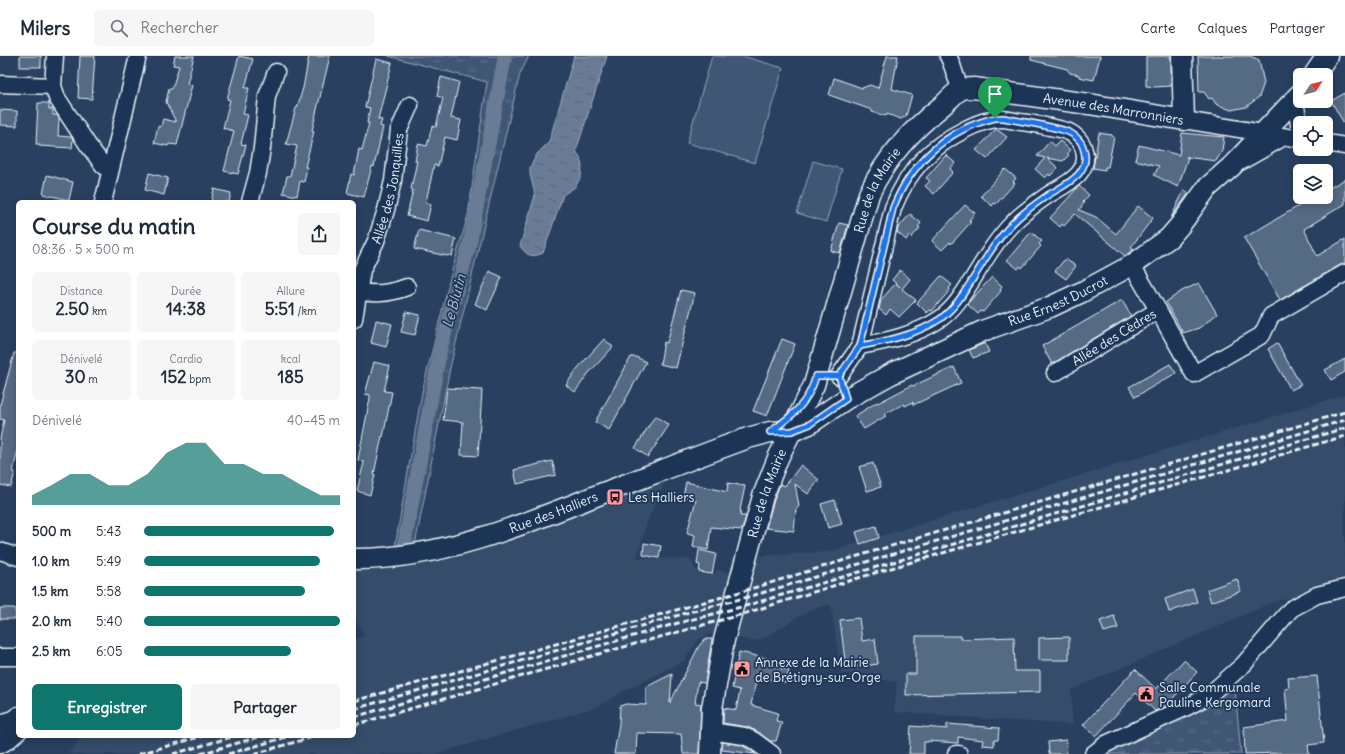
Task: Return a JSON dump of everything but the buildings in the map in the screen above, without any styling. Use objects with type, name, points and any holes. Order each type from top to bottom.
[{"type":"main road","points":[[1182,56],[1184,120]]},
{"type":"main road","points":[[1319,68],[1328,56]]},
{"type":"main road","name":"Avenue des Marronniers","points":[[962,89],[974,88],[1089,104],[1184,120]]},
{"type":"main road","name":"Rue de la Mairie","points":[[710,754],[712,708],[724,640],[758,515],[768,482],[812,388],[863,214],[876,180],[895,151],[925,120],[962,89]]},
{"type":"main road","name":"Rue Ernest Ducrot","points":[[792,431],[810,424],[844,401],[891,374],[984,330],[1050,307],[1132,265],[1169,238],[1207,188],[1232,166],[1264,134],[1293,101]]},
{"type":"main road","points":[[770,432],[793,415],[812,388],[844,401]]},
{"type":"main road","name":"Rue des Halliers","points":[[356,559],[407,556],[512,528],[742,440],[770,432],[792,431]]},
{"type":"main road","points":[[0,743],[16,731]]},
{"type":"main road","points":[[0,736],[0,743]]},
{"type":"street","points":[[55,56],[53,86],[57,98],[88,145],[103,165],[110,170]]},
{"type":"street","points":[[103,200],[138,56]]},
{"type":"street","points":[[948,56],[956,74],[958,83],[962,89]]},
{"type":"street","points":[[251,200],[258,173],[262,148],[267,96],[276,72]]},
{"type":"street","points":[[0,84],[53,86]]},
{"type":"street","name":"Allée des Jonquilles","points":[[356,291],[362,270],[376,241],[386,210],[393,181],[400,130],[410,105]]},
{"type":"street","points":[[812,388],[839,376],[860,346],[893,208],[907,178],[925,156],[942,142],[957,133],[985,120],[995,118],[1004,118],[1067,131],[1081,142],[1085,155],[1085,163],[1078,175],[1071,182],[1026,211],[1014,222],[991,251],[956,304],[947,313],[925,327],[905,336],[860,346]]},
{"type":"street","name":"Avenue des Marronniers","points":[[1184,120],[1292,138]]},
{"type":"street","points":[[1232,166],[1292,138]]},
{"type":"street","points":[[1333,145],[1345,146]]},
{"type":"street","points":[[1132,265],[1158,310]]},
{"type":"street","name":"Allée des Cèdres","points":[[1055,373],[1158,310],[1194,374],[1262,335],[1271,316],[1345,273]]},
{"type":"street","points":[[356,291],[391,292],[407,287]]},
{"type":"street","points":[[839,376],[844,401]]},
{"type":"street","points":[[0,551],[16,556]]},
{"type":"street","points":[[1094,754],[1106,744],[1208,696],[1244,664],[1291,609],[1317,595],[1345,588]]},
{"type":"street","points":[[0,657],[16,657]]},
{"type":"street","points":[[0,723],[11,720],[16,716]]},
{"type":"street","points":[[710,731],[744,736],[753,740],[772,754]]},
{"type":"shaded area","points":[[1345,395],[1345,582],[1271,603],[1071,690],[1073,725],[894,712],[897,682],[841,673],[831,605],[818,607],[798,617],[765,638],[752,641],[733,637],[735,627],[706,635],[697,641],[684,661],[622,692],[597,707],[435,754],[68,754],[81,738],[356,738],[356,639],[365,636],[356,620],[356,563],[437,555],[669,473],[647,522],[637,558],[691,559],[696,571],[715,574],[716,570],[734,573],[755,556],[828,552]]},
{"type":"green space","points":[[388,56],[529,56],[520,74],[450,368],[415,545],[395,546],[422,392],[451,274],[468,215],[487,82]]},
{"type":"green space","points":[[712,56],[742,56],[783,68],[755,163],[687,143]]},
{"type":"green space","points":[[813,161],[842,169],[826,222],[797,213]]},
{"type":"green space","points":[[1235,688],[1241,754],[1102,754]]},
{"type":"water","points":[[574,56],[607,56],[576,151],[580,157],[582,166],[581,177],[575,187],[563,195],[543,253],[533,256],[527,254],[520,246],[535,195],[530,174],[530,167],[537,154],[549,142]]},
{"type":"waterway","name":"Le Blutin","points":[[404,546],[440,351],[470,242],[505,56]]},
{"type":"railway","points":[[356,700],[747,590],[1345,412]]},
{"type":"railway","points":[[356,708],[693,611],[748,597],[1345,420]]},
{"type":"railway","points":[[356,716],[678,623],[745,606],[1345,428]]},
{"type":"railway","points":[[356,724],[743,614],[881,571],[1345,436]]},
{"type":"railway","points":[[139,754],[196,738]]},
{"type":"railway","points":[[173,754],[228,738]]},
{"type":"railway","points":[[200,754],[255,738]]},
{"type":"railway","points":[[228,754],[283,738]]},
{"type":"railway","points":[[254,754],[309,738]]},
{"type":"place","name":"Les Halliers","points":[[615,497]]},
{"type":"place","name":"Annexe de la Mairie de Brétigny-sur-Orge","points":[[742,669]]},
{"type":"place","name":"Salle Communale Pauline Kergomard","points":[[1146,694]]},
{"type":"route","points":[[995,118],[985,120],[942,142],[925,156],[907,178],[893,208],[860,346],[839,376],[816,376],[814,385],[806,401],[793,415],[770,432],[792,431],[810,424],[846,399],[839,376],[860,346],[905,336],[938,320],[947,313],[956,304],[987,256],[1014,222],[1026,211],[1050,194],[1071,182],[1082,169],[1085,163],[1084,148],[1076,136],[1067,131],[1004,118],[995,118]]}]
